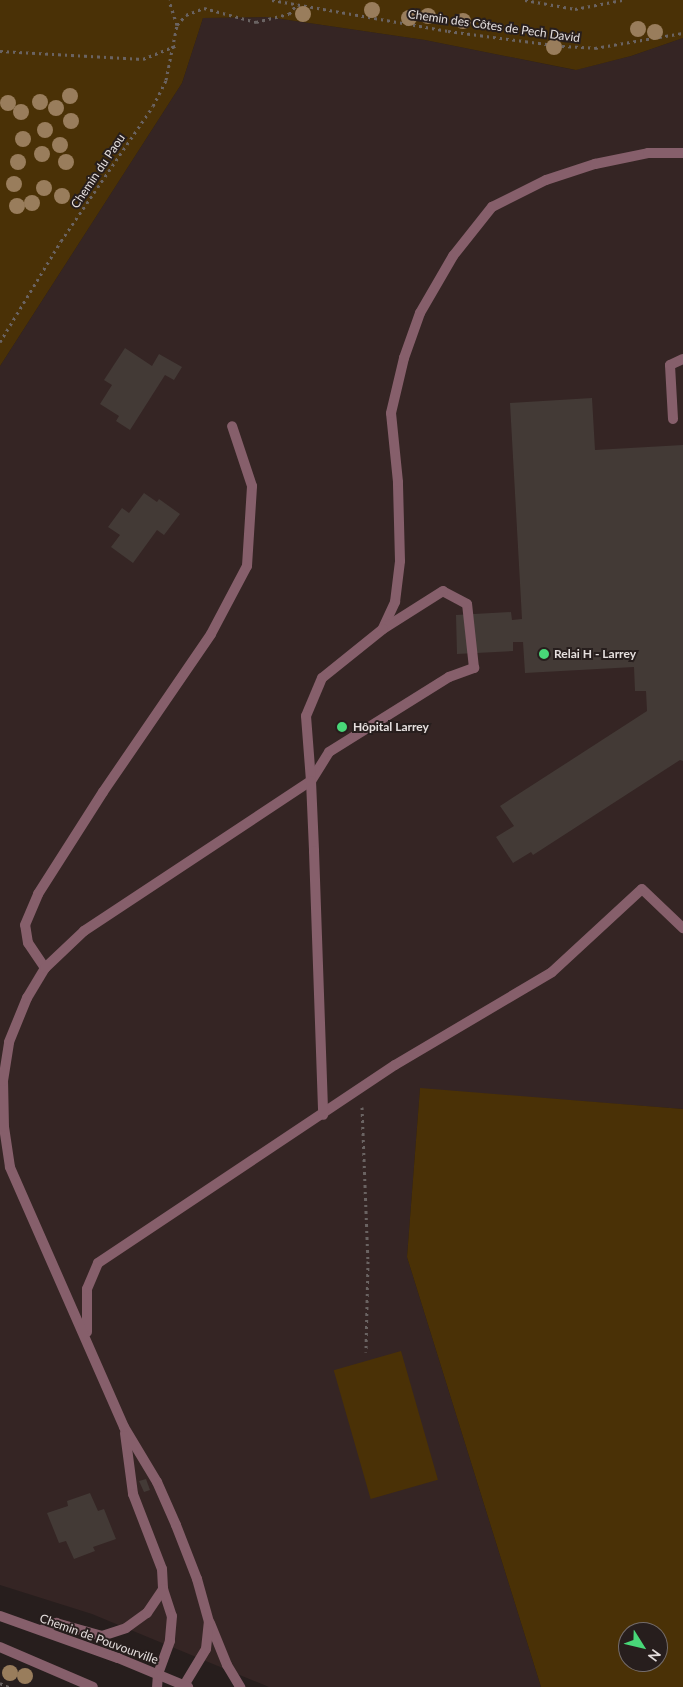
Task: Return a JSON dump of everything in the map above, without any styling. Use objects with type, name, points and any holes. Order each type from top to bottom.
[{"type":"street","points":[[382,629],[395,602],[400,561],[398,482],[391,413],[404,358],[420,313],[453,256],[492,208],[546,180],[594,164],[648,153],[683,153]]},
{"type":"street","points":[[673,419],[670,365],[683,359]]},
{"type":"street","points":[[45,968],[28,943],[25,925],[38,894],[103,792],[212,634],[247,566],[252,486],[232,426]]},
{"type":"street","points":[[240,1687],[227,1665],[209,1622],[197,1579],[157,1482],[124,1427],[86,1336],[13,1175],[4,1127],[3,1081],[10,1042],[27,998],[45,968],[84,930],[311,781],[329,752],[449,677],[474,668],[467,604],[443,591],[382,629],[322,678],[306,716],[311,781],[323,1115]]},
{"type":"street","points":[[86,1336],[87,1289],[98,1263],[412,1055],[552,972],[642,890],[683,928]]},
{"type":"street","points":[[124,1427],[133,1494],[162,1569],[163,1589],[172,1616],[170,1641],[158,1674],[157,1687]]},
{"type":"street","points":[[41,1630],[56,1623],[102,1636],[126,1628],[147,1613],[163,1589]]},
{"type":"street","name":"Chemin de Pouvourville","points":[[0,1616],[158,1674],[185,1686]]},
{"type":"street","points":[[185,1686],[206,1649],[209,1622]]},
{"type":"street","points":[[0,1647],[93,1687]]},
{"type":"path","name":"Chemin du Paou","points":[[0,342],[61,241],[153,106],[166,80],[175,46],[177,25],[169,0]]},
{"type":"path","name":"Chemin des Côtes de Pech David","points":[[272,0],[448,31],[587,48],[631,44],[683,33]]},
{"type":"path","points":[[525,0],[575,9],[622,0]]},
{"type":"path","points":[[177,25],[186,15],[204,8],[256,22],[289,14],[297,4]]},
{"type":"path","points":[[0,51],[143,59],[175,46]]},
{"type":"path","points":[[361,1090],[368,1261],[366,1352]]},
{"type":"path","points":[[0,1683],[9,1687]]},
{"type":"shaded area","points":[[0,0],[683,0],[683,38],[631,56],[576,70],[425,40],[268,17],[203,18],[182,83],[0,366]]},
{"type":"shaded area","name":"Hôpital Larrey","points":[[268,17],[425,40],[575,70],[631,56],[683,38],[683,1109],[420,1089],[407,1257],[541,1687],[269,1687],[92,1614],[0,1585],[0,366],[182,83],[203,18]]},
{"type":"shaded area","points":[[420,1088],[683,1109],[683,1687],[541,1687],[407,1257]]},
{"type":"shaded area","points":[[401,1351],[438,1480],[371,1499],[334,1370]]},
{"type":"building","points":[[125,348],[152,366],[159,354],[182,367],[174,380],[165,375],[130,430],[116,421],[119,416],[100,404],[112,385],[104,380]]},
{"type":"building","points":[[592,398],[595,450],[683,445],[683,761],[680,760],[533,855],[531,852],[513,863],[496,837],[514,826],[500,806],[647,711],[646,691],[635,691],[634,667],[525,673],[523,642],[513,642],[513,651],[457,654],[456,615],[511,612],[512,620],[522,619],[510,403]]},
{"type":"building","points":[[144,493],[157,502],[159,499],[180,514],[164,535],[157,530],[133,563],[111,547],[120,535],[108,527],[122,508],[129,513]]},
{"type":"building","points":[[146,1479],[150,1490],[144,1492],[139,1481]]},
{"type":"building","points":[[90,1493],[98,1511],[104,1509],[116,1539],[93,1547],[95,1551],[74,1559],[66,1541],[59,1543],[47,1513],[68,1506],[67,1501]]},
{"type":"place","name":"Relai H - Larrey","points":[[544,654]]},
{"type":"place","name":"Hôpital Larrey","points":[[342,727]]}]
